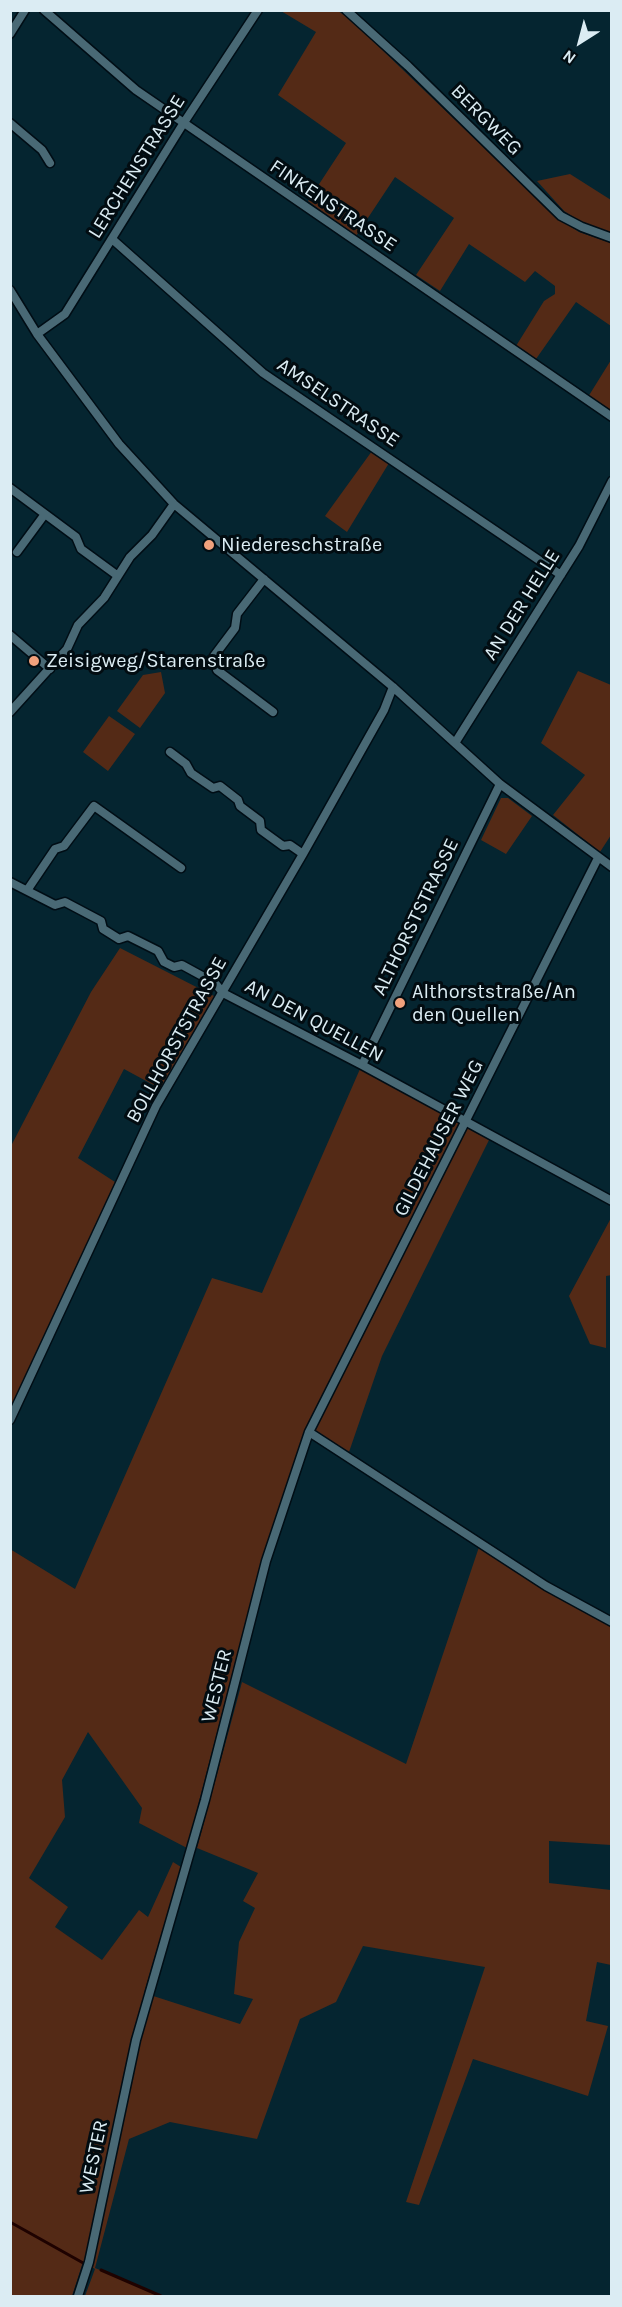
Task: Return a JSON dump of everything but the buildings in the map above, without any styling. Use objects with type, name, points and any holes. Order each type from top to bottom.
[{"type":"street","points":[[10,34],[25,10]]},
{"type":"street","name":"FINKENSTRASSE","points":[[44,10],[136,90],[183,124],[612,417]]},
{"type":"street","name":"LERCHENSTRASSE","points":[[38,334],[65,314],[183,124],[258,10]]},
{"type":"street","name":"BERGWEG","points":[[346,10],[408,66],[561,216],[612,238]]},
{"type":"street","points":[[10,123],[42,150],[50,163]]},
{"type":"street","name":"AMSELSTRASSE","points":[[112,239],[263,373],[561,574]]},
{"type":"street","points":[[10,290],[38,334],[119,444],[174,504],[393,687],[500,784],[612,867]]},
{"type":"street","name":"AN DER HELLE","points":[[455,742],[579,546],[612,481]]},
{"type":"street","points":[[10,488],[76,537],[81,549],[118,576]]},
{"type":"street","points":[[10,712],[67,649],[78,625],[104,598],[130,557],[152,536],[174,504]]},
{"type":"street","points":[[17,552],[45,514]]},
{"type":"street","points":[[264,579],[237,614],[235,628],[214,656],[217,670],[273,712]]},
{"type":"street","points":[[10,635],[50,669]]},
{"type":"street","name":"BOLLHORSTSTRASSE","points":[[10,1419],[156,1106],[303,854],[384,710],[393,687]]},
{"type":"street","points":[[170,752],[186,764],[191,773],[213,788],[220,786],[238,800],[240,806],[260,821],[261,830],[284,846],[290,845],[303,854]]},
{"type":"street","name":"ALTHORSTSTRASSE","points":[[362,1065],[500,784]]},
{"type":"street","points":[[28,889],[56,849],[64,846],[94,807],[181,868]]},
{"type":"street","name":"GILDEHAUSER WEG","points":[[309,1432],[598,858]]},
{"type":"street","name":"AN DEN QUELLEN","points":[[10,882],[28,889],[55,905],[65,902],[101,921],[103,929],[119,939],[128,936],[158,951],[164,962],[174,968],[182,965],[215,984],[223,993],[362,1065],[612,1201]]},
{"type":"street","points":[[309,1432],[546,1586],[612,1622]]},
{"type":"street","name":"WESTER","points":[[78,2296],[89,2262],[136,2040],[205,1800],[266,1561],[309,1432]]},
{"type":"shaded area","points":[[281,11],[338,11],[350,19],[556,217],[579,232],[611,243],[611,326],[576,302],[536,359],[516,346],[544,301],[555,294],[555,286],[535,271],[525,282],[469,244],[440,291],[416,275],[454,218],[395,177],[356,236],[308,201],[346,143],[278,95],[316,32]]},
{"type":"shaded area","points":[[570,174],[611,200],[611,233],[583,223],[564,211],[537,181]]},
{"type":"shaded area","points":[[611,360],[611,410],[588,397]]},
{"type":"shaded area","points":[[372,451],[389,463],[347,532],[325,516]]},
{"type":"shaded area","points":[[578,671],[611,685],[611,835],[600,852],[553,815],[585,775],[541,743]]},
{"type":"shaded area","points":[[161,672],[165,693],[140,728],[117,711],[143,675]]},
{"type":"shaded area","points":[[109,716],[135,734],[108,771],[83,752]]},
{"type":"shaded area","points":[[501,798],[508,798],[532,816],[506,854],[481,840]]},
{"type":"shaded area","points":[[120,948],[216,997],[161,1089],[124,1069],[78,1158],[115,1182],[11,1417],[11,1146],[91,992]]},
{"type":"shaded area","points":[[360,1069],[460,1124],[304,1434],[261,1562],[187,1848],[139,1823],[142,1808],[88,1732],[62,1780],[65,1817],[29,1878],[68,1907],[55,1927],[102,1960],[139,1910],[148,1917],[173,1862],[181,1867],[144,1993],[240,2024],[253,1999],[234,1994],[239,1942],[255,1908],[243,1901],[258,1873],[197,1848],[242,1682],[406,1764],[479,1547],[545,1591],[611,1627],[611,1845],[549,1841],[549,1883],[611,1890],[611,1965],[597,1962],[586,2021],[608,2026],[588,2096],[473,2059],[419,2205],[406,2202],[485,1967],[363,1946],[336,2002],[300,2019],[257,2139],[170,2122],[129,2139],[95,2268],[164,2296],[85,2296],[95,2269],[83,2262],[72,2296],[11,2296],[10,1549],[75,1589],[212,1278],[262,1293]]},
{"type":"shaded area","points":[[467,1128],[489,1140],[382,1356],[349,1452],[315,1431]]},
{"type":"shaded area","points":[[611,1218],[612,1275],[606,1276],[606,1348],[590,1344],[569,1296]]},
{"type":"waterway","points":[[10,2222],[85,2264]]},
{"type":"waterway","points":[[101,2270],[161,2296]]},
{"type":"place","name":"Niedereschstraße","points":[[209,545]]},
{"type":"place","name":"Zeisigweg/Starenstraße","points":[[34,661]]},
{"type":"place","name":"Althorststraße/An den Quellen","points":[[400,1003]]}]
